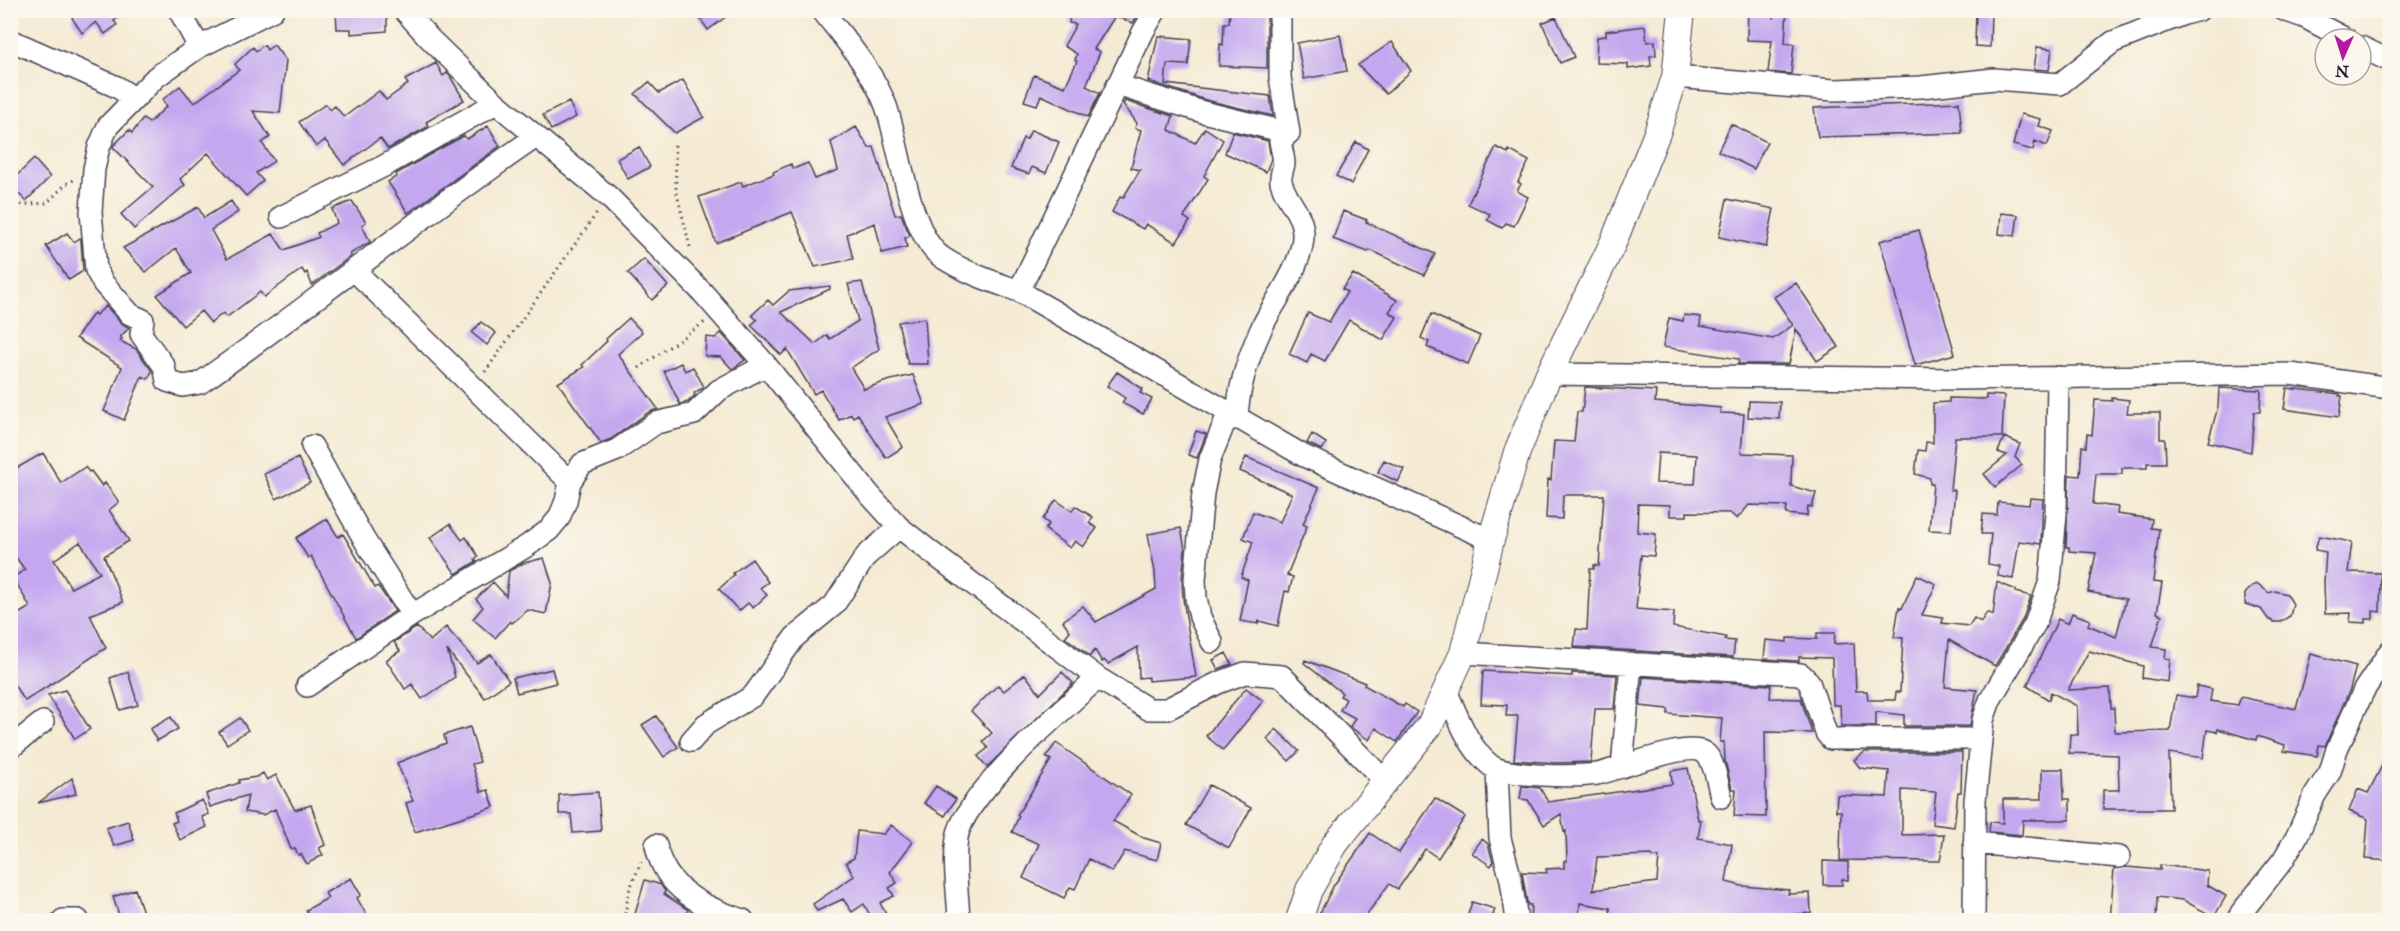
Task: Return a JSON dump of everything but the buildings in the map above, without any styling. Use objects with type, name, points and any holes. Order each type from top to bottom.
[{"type":"street","points":[[179,10],[199,47]]},
{"type":"street","points":[[273,10],[199,47],[156,77],[108,126],[99,147],[94,169],[91,212],[96,270],[103,283],[130,314],[143,320],[141,334],[164,366],[167,381],[183,386],[200,383],[355,271],[490,168],[536,137]]},
{"type":"street","points":[[404,10],[430,39],[496,103],[609,197],[765,365],[869,494],[899,527],[1098,678],[1148,709],[1167,709],[1218,683],[1245,673],[1282,676],[1385,781]]},
{"type":"street","points":[[822,10],[867,71],[885,104],[922,236],[941,258],[992,282],[1019,291],[1233,417],[1305,456],[1491,540]]},
{"type":"street","points":[[1019,291],[1117,85],[1156,10]]},
{"type":"street","points":[[1280,10],[1280,77],[1288,133]]},
{"type":"street","points":[[1299,921],[1309,890],[1335,844],[1430,724],[1463,653],[1491,540],[1517,452],[1549,374],[1613,243],[1657,133],[1675,77],[1682,10]]},
{"type":"street","points":[[1675,77],[1834,90],[1922,87],[1994,79],[2060,84],[2113,42],[2199,10]]},
{"type":"street","points":[[2284,10],[2323,27]]},
{"type":"street","points":[[10,40],[117,87],[134,98]]},
{"type":"street","points":[[2373,53],[2390,61]]},
{"type":"street","points":[[1117,85],[1203,112],[1288,133]]},
{"type":"street","points":[[281,217],[393,161],[496,103]]},
{"type":"street","points":[[1212,642],[1200,617],[1196,598],[1195,580],[1203,493],[1210,459],[1233,417],[1250,358],[1262,327],[1289,280],[1302,247],[1301,217],[1281,180],[1284,163],[1280,141],[1288,133]]},
{"type":"street","points":[[355,271],[570,482]]},
{"type":"street","points":[[307,686],[412,615],[517,552],[549,530],[559,518],[570,482],[582,464],[616,450],[656,423],[694,414],[719,390],[765,365]]},
{"type":"street","points":[[1549,374],[1884,378],[2290,374],[2390,388]]},
{"type":"street","points":[[1974,921],[1975,801],[1980,739],[1990,700],[2036,624],[2050,581],[2055,514],[2058,377]]},
{"type":"street","points":[[312,446],[344,506],[412,615]]},
{"type":"street","points":[[691,741],[706,724],[753,696],[795,637],[834,605],[866,556],[899,527]]},
{"type":"street","points":[[2239,921],[2241,913],[2283,860],[2297,836],[2315,795],[2330,772],[2337,749],[2364,690],[2390,651]]},
{"type":"street","points":[[1463,653],[1801,674],[1809,682],[1826,733],[1831,739],[1980,739]]},
{"type":"street","points":[[1622,767],[1631,663]]},
{"type":"street","points":[[959,921],[957,837],[962,819],[976,798],[1010,762],[1098,678]]},
{"type":"street","points":[[1446,690],[1474,746],[1487,763],[1497,770],[1513,773],[1595,774],[1672,753],[1700,750],[1707,755],[1721,797]]},
{"type":"street","points":[[10,748],[43,722]]},
{"type":"street","points":[[1497,770],[1500,838],[1511,880],[1516,921]]},
{"type":"street","points":[[1974,843],[2119,857]]},
{"type":"street","points":[[656,845],[658,857],[666,872],[682,891],[703,906],[743,921]]},
{"type":"street","points":[[63,921],[78,921]]},
{"type":"path","points":[[675,145],[676,190],[691,253]]},
{"type":"path","points":[[10,202],[13,205],[47,203],[66,184],[94,169]]},
{"type":"path","points":[[474,388],[609,197]]},
{"type":"path","points":[[639,368],[718,312]]},
{"type":"path","points":[[624,921],[629,891],[637,869],[645,855],[656,845]]}]
